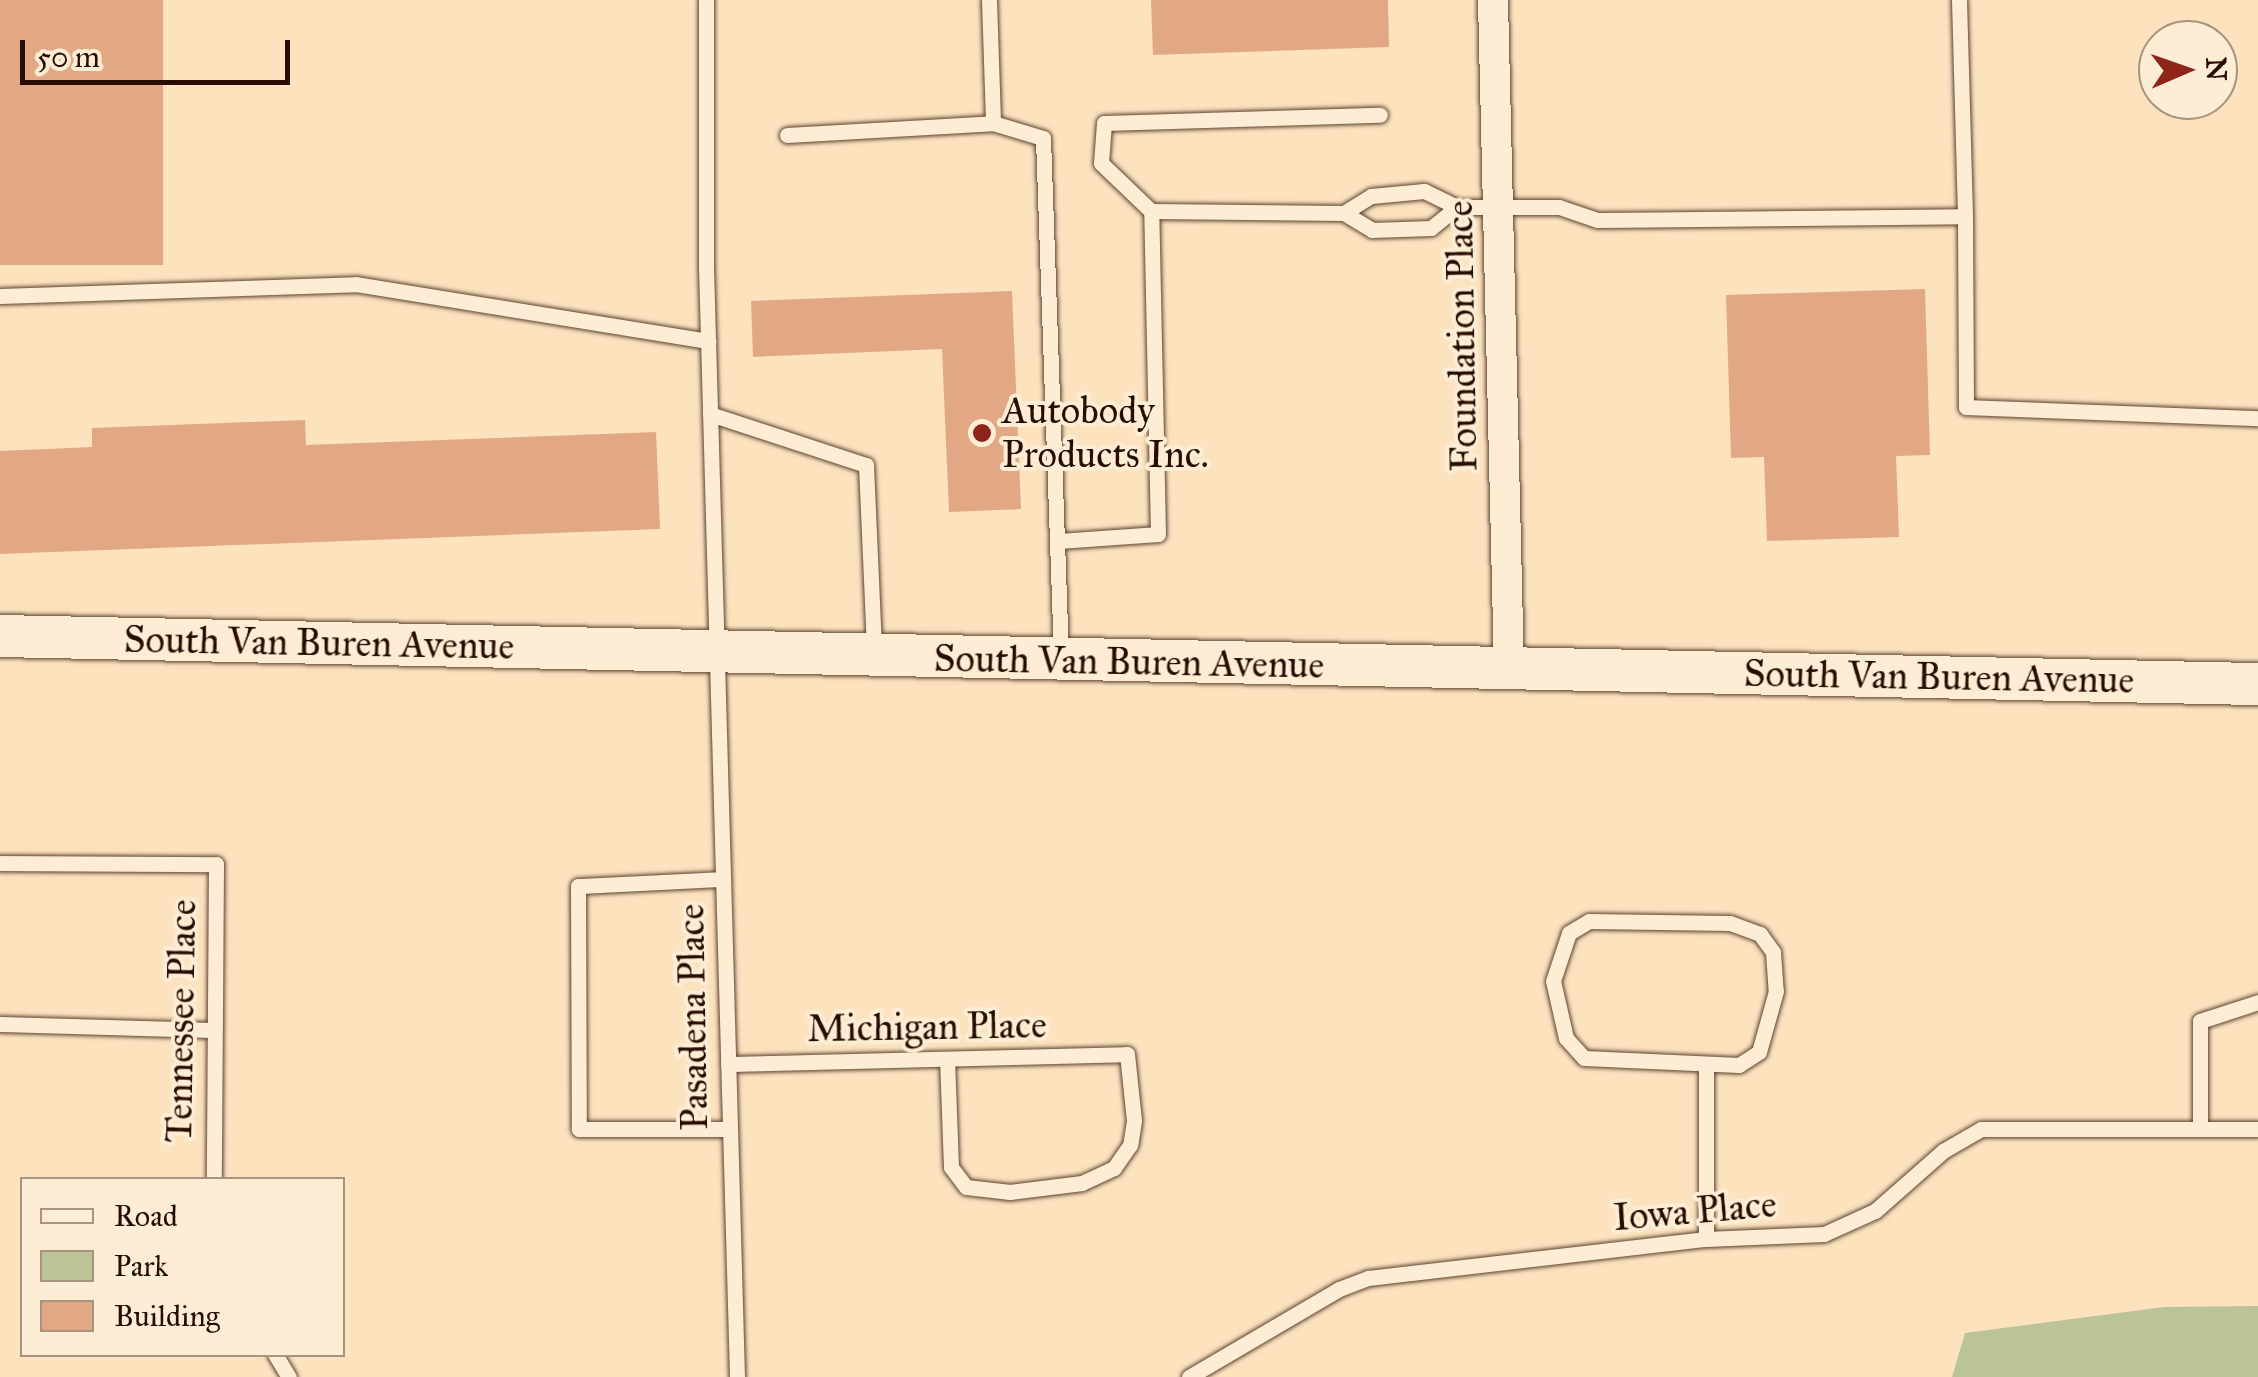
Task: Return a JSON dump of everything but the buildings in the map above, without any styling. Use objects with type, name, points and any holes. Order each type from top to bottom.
[{"type":"main road","name":"South Van Buren Avenue","points":[[0,636],[2258,684]]},
{"type":"street","name":"Foundation Place","points":[[1492,0],[1509,670]]},
{"type":"lane","name":"Pasadena Place","points":[[706,0],[708,342],[737,1377]]},
{"type":"lane","points":[[989,0],[993,123]]},
{"type":"lane","points":[[1958,0],[1966,408],[2258,418]]},
{"type":"lane","points":[[1059,541],[1158,534],[1150,212],[1101,163],[1104,123],[1380,115]]},
{"type":"lane","points":[[787,135],[993,123],[1043,138],[1061,661]]},
{"type":"lane","points":[[1344,213],[1371,196],[1424,192],[1457,207],[1559,207],[1597,220],[1964,216]]},
{"type":"lane","points":[[1150,212],[1344,213],[1372,230],[1430,228],[1457,207]]},
{"type":"lane","points":[[0,296],[356,284],[708,342]]},
{"type":"lane","points":[[710,414],[866,465],[874,657]]},
{"type":"lane","name":"Tennessee Place","points":[[0,863],[216,864],[214,1177]]},
{"type":"lane","points":[[722,879],[578,886],[579,1129],[728,1130]]},
{"type":"lane","points":[[1589,921],[1730,923],[1760,934],[1773,952],[1769,1029],[1759,1052],[1739,1065],[1706,1066],[1584,1058],[1566,1038],[1554,1006],[1558,953],[1568,934],[1589,921]]},
{"type":"lane","points":[[2200,1128],[2200,1021],[2258,1002]]},
{"type":"lane","points":[[0,1024],[213,1030]]},
{"type":"lane","name":"Michigan Place","points":[[728,1064],[1126,1054],[1134,1121],[1130,1146],[1114,1168],[1082,1183],[1010,1192],[980,1191],[958,1181],[951,1167],[948,1059]]},
{"type":"lane","points":[[1706,1066],[1706,1239]]},
{"type":"lane","name":"Iowa Place","points":[[1189,1377],[1339,1288],[1368,1278],[1706,1239],[1824,1234],[1844,1227],[1981,1129],[2258,1129]]},
{"type":"green space","points":[[2258,1306],[2258,1377],[1952,1377],[1965,1333],[2164,1307]]},
{"type":"place","name":"Autobody Products Inc.","points":[[982,433]]}]
